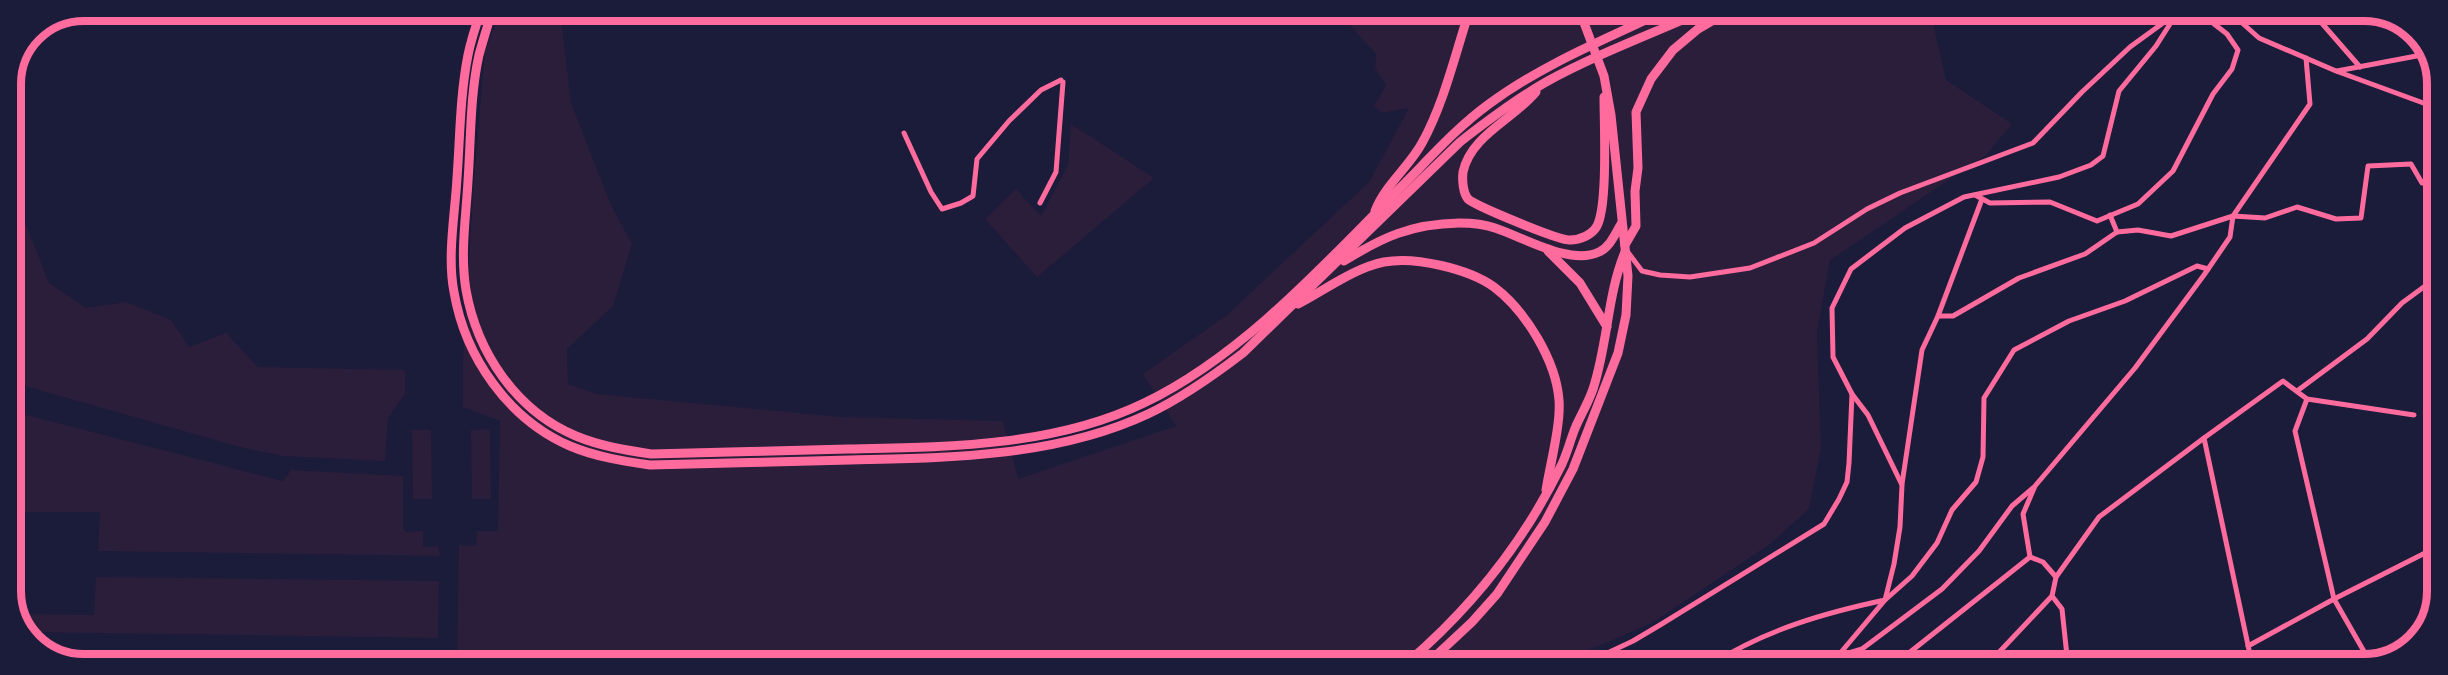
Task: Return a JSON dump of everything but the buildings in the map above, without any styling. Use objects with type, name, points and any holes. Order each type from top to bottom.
[{"type":"main road","points":[[477,21],[468,52],[463,87],[452,253],[453,291],[463,325],[474,353],[490,381],[519,413],[570,446],[608,459],[650,465],[955,458],[1063,442],[1148,414],[1206,381],[1243,353],[1460,142],[1543,84],[1569,70],[1681,21]]},
{"type":"main road","points":[[489,21],[479,55],[474,89],[464,253],[466,289],[473,322],[484,348],[500,375],[527,404],[575,436],[611,448],[651,453],[954,447],[1061,431],[1113,416],[1164,392],[1199,372],[1235,346],[1373,216],[1450,137],[1488,105],[1559,60],[1644,21]]},
{"type":"main road","points":[[1373,216],[1379,200],[1415,156],[1427,134],[1467,21]]},
{"type":"main road","points":[[1437,654],[1472,622],[1497,594],[1545,522],[1573,469],[1618,353],[1627,302],[1625,247],[1611,115],[1604,76],[1583,21]]},
{"type":"main road","points":[[1418,654],[1437,638],[1479,592],[1519,540],[1562,465],[1593,389],[1608,328],[1615,282],[1625,247],[1636,226],[1635,191],[1638,168],[1636,112],[1651,79],[1673,50],[1712,21]]},
{"type":"main road","points":[[1543,84],[1523,107],[1500,123],[1474,150],[1463,173],[1463,187],[1468,199],[1553,237],[1568,241],[1584,237],[1597,226],[1602,206],[1604,76]]},
{"type":"main road","points":[[1329,270],[1378,240],[1409,229],[1461,223],[1492,226],[1542,246],[1573,255],[1586,256],[1600,252],[1611,241],[1621,224]]},
{"type":"main road","points":[[1542,246],[1580,283],[1608,328]]},
{"type":"main road","points":[[1288,310],[1366,267],[1387,261],[1417,262],[1446,267],[1493,286],[1511,303],[1525,322],[1541,345],[1556,375],[1560,403],[1544,498]]},
{"type":"street","points":[[1625,247],[1642,271],[1690,277],[1750,268],[1814,243],[1867,209],[1900,193],[2033,143],[2130,47],[2166,21]]},
{"type":"street","points":[[1902,485],[1868,415],[1852,394],[1833,357],[1832,308],[1851,269],[1905,228],[1964,197],[2058,177],[2091,165],[2103,156],[2119,91],[2157,46],[2172,21]]},
{"type":"street","points":[[1975,195],[1990,203],[2050,202],[2097,221],[2138,204],[2173,171],[2213,94],[2232,69],[2238,50],[2227,34],[2210,21]]},
{"type":"street","points":[[2240,21],[2259,38],[2336,71],[2427,104]]},
{"type":"street","points":[[2320,21],[2360,67]]},
{"type":"street","points":[[2336,71],[2420,55]]},
{"type":"street","points":[[1846,654],[1862,649],[1942,589],[1979,551],[2012,506],[2035,486],[2135,368],[2230,237],[2234,216],[2310,104],[2306,58]]},
{"type":"street","points":[[904,133],[931,192],[942,209],[961,203],[973,196],[977,159],[1002,129],[1041,90],[1062,81],[1056,172],[1040,203]]},
{"type":"street","points":[[1938,316],[1953,315],[2019,278],[2085,254],[2117,232],[2138,230],[2171,236],[2234,216],[2265,218],[2297,207],[2336,219],[2361,218],[2368,166],[2411,164],[2422,183],[2427,183]]},
{"type":"street","points":[[1885,600],[1900,527],[1902,485],[1922,350],[1938,316],[1982,199]]},
{"type":"street","points":[[2110,215],[2117,232]]},
{"type":"street","points":[[1840,654],[1885,600],[1912,576],[1937,543],[1953,510],[1976,482],[1983,457],[1984,398],[2014,350],[2069,321],[2125,302],[2197,266],[2208,269]]},
{"type":"street","points":[[2297,391],[2367,339],[2402,303],[2427,285]]},
{"type":"street","points":[[1997,654],[2052,596],[2056,577],[2099,517],[2283,381],[2307,399],[2414,415]]},
{"type":"street","points":[[1605,654],[1633,641],[1824,524],[1846,482],[1852,429],[1852,394]]},
{"type":"street","points":[[2307,399],[2295,431],[2334,599],[2365,654]]},
{"type":"street","points":[[2204,438],[2250,654]]},
{"type":"street","points":[[2030,556],[2023,514],[2035,486]]},
{"type":"street","points":[[2248,646],[2427,552]]},
{"type":"street","points":[[2030,556],[2043,562],[2056,577]]},
{"type":"street","points":[[1908,654],[2030,556]]},
{"type":"street","points":[[2052,596],[2062,609],[2067,654]]},
{"type":"street","points":[[1730,654],[1763,635],[1844,609],[1885,600]]},
{"type":"shaded area","points":[[497,21],[561,21],[571,103],[611,205],[632,244],[613,306],[567,349],[568,384],[597,394],[841,417],[1003,421],[1018,479],[1176,426],[1143,374],[1227,315],[1369,182],[1409,108],[1382,113],[1374,106],[1386,85],[1375,68],[1376,54],[1347,21],[1933,21],[1946,80],[2012,124],[1986,155],[1830,260],[1817,333],[1821,448],[1809,509],[1770,544],[1652,623],[1580,654],[457,654],[459,545],[476,546],[477,531],[498,531],[500,421],[463,407],[463,360],[474,180],[485,50]]},
{"type":"shaded area","points":[[1071,124],[1154,178],[1037,277],[985,219],[1016,189],[1041,216],[1068,165]]},
{"type":"shaded area","points":[[21,223],[27,227],[49,283],[86,308],[126,302],[171,320],[189,347],[226,333],[258,367],[405,370],[405,394],[388,418],[385,461],[283,456],[240,447],[21,385]]},
{"type":"shaded area","points":[[21,414],[283,481],[291,470],[403,476],[403,528],[406,532],[423,531],[423,547],[438,546],[440,556],[98,551],[100,512],[21,512]]},
{"type":"shaded area","points":[[490,429],[491,499],[472,499],[471,430]]},
{"type":"shaded area","points":[[412,430],[431,430],[432,499],[413,499]]},
{"type":"shaded area","points":[[96,577],[439,581],[438,638],[37,632],[25,614],[94,615]]}]
